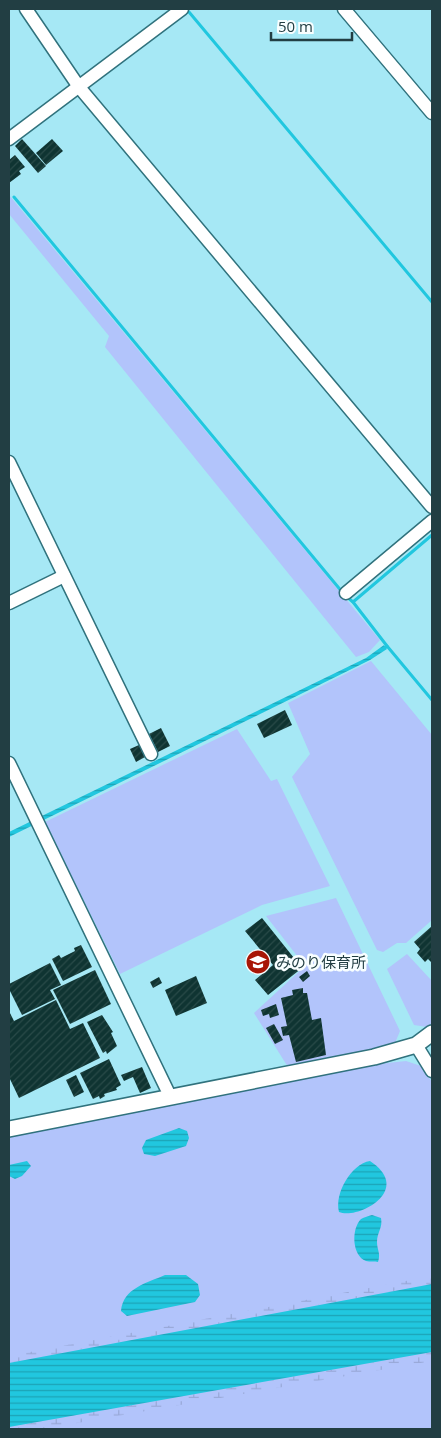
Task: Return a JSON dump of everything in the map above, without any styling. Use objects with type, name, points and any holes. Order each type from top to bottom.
[{"type":"street","points":[[26,9],[79,87],[432,507]]},
{"type":"street","points":[[9,139],[182,9]]},
{"type":"street","points":[[344,9],[432,114]]},
{"type":"street","points":[[9,462],[151,754]]},
{"type":"street","points":[[346,593],[432,521]]},
{"type":"street","points":[[9,603],[64,576]]},
{"type":"street","points":[[9,763],[170,1096]]},
{"type":"street","points":[[9,1128],[374,1057],[416,1045],[432,1033]]},
{"type":"street","points":[[416,1045],[432,1070]]},
{"type":"green space","points":[[9,195],[380,640],[369,652],[356,657],[105,347],[109,336],[9,214]]},
{"type":"green space","points":[[371,661],[432,735],[432,920],[406,943],[397,943],[383,952],[377,950],[292,777],[310,754],[288,703]]},
{"type":"green space","points":[[237,729],[271,781],[277,779],[330,886],[262,905],[120,974],[45,822]]},
{"type":"green space","points":[[336,898],[400,1031],[395,1043],[364,1054],[288,1067],[254,1013],[305,966],[266,916]]},
{"type":"green space","points":[[407,954],[432,981],[432,1023],[427,1027],[414,1025],[387,969]]},
{"type":"green space","points":[[406,1061],[421,1066],[432,1082],[432,1429],[9,1429],[9,1134],[378,1064]]},
{"type":"green space","points":[[432,1276],[432,1284],[9,1363],[9,1356]]},
{"type":"green space","points":[[432,1352],[432,1361],[43,1429],[9,1429],[9,1427]]},
{"type":"shaded area","points":[[384,645],[387,649],[370,660],[9,837],[9,832],[366,658]]},
{"type":"shaded area","points":[[179,1128],[187,1131],[189,1138],[186,1146],[155,1156],[144,1154],[142,1148],[146,1140]]},
{"type":"shaded area","points":[[27,1161],[31,1166],[22,1176],[15,1179],[9,1176],[9,1165]]},
{"type":"shaded area","points":[[370,1161],[382,1172],[386,1182],[385,1192],[369,1207],[348,1213],[339,1212],[339,1197],[346,1181],[356,1168]]},
{"type":"shaded area","points":[[372,1215],[381,1218],[377,1242],[378,1262],[366,1261],[361,1258],[354,1242],[358,1223],[361,1219]]},
{"type":"shaded area","points":[[165,1275],[186,1275],[198,1284],[200,1295],[195,1302],[127,1316],[121,1311],[126,1297],[137,1287]]},
{"type":"shaded area","points":[[432,1284],[432,1352],[9,1427],[9,1363]]},
{"type":"building","points":[[22,139],[46,166],[38,173],[15,146]]},
{"type":"building","points":[[52,139],[63,151],[46,165],[36,153]]},
{"type":"building","points":[[15,155],[25,167],[19,171],[21,174],[9,183],[9,160]]},
{"type":"building","points":[[285,710],[292,725],[264,738],[257,724]]},
{"type":"building","points":[[161,728],[170,746],[158,752],[149,734]]},
{"type":"building","points":[[139,745],[145,757],[136,762],[130,749]]},
{"type":"building","points":[[262,918],[302,968],[268,995],[255,980],[273,965],[245,931]]},
{"type":"building","points":[[432,926],[432,963],[428,959],[425,962],[417,953],[420,949],[414,942]]},
{"type":"building","points":[[81,945],[92,967],[63,981],[52,959],[59,955],[61,958],[75,951],[74,948]]},
{"type":"building","points":[[50,963],[61,985],[50,990],[55,999],[22,1015],[9,989],[9,984]]},
{"type":"building","points":[[95,970],[111,1004],[70,1024],[53,990]]},
{"type":"building","points":[[307,971],[310,976],[303,982],[299,977]]},
{"type":"building","points":[[196,976],[207,1003],[176,1016],[165,990]]},
{"type":"building","points":[[159,977],[162,983],[153,988],[150,982]]},
{"type":"building","points":[[303,988],[303,993],[307,993],[312,1020],[321,1018],[326,1055],[296,1062],[289,1035],[283,1036],[281,1027],[287,1026],[281,998],[293,995],[292,990]]},
{"type":"building","points":[[56,1000],[70,1029],[83,1023],[100,1058],[19,1098],[9,1077],[9,1011],[14,1021]]},
{"type":"building","points":[[276,1004],[279,1015],[270,1018],[269,1014],[263,1016],[261,1010]]},
{"type":"building","points":[[102,1015],[113,1032],[111,1033],[117,1046],[107,1054],[106,1051],[103,1053],[87,1022]]},
{"type":"building","points":[[274,1024],[283,1040],[275,1044],[266,1028]]},
{"type":"building","points":[[109,1059],[121,1085],[116,1088],[117,1090],[104,1094],[105,1096],[100,1099],[99,1096],[93,1099],[80,1073]]},
{"type":"building","points":[[142,1067],[151,1088],[140,1093],[133,1077],[124,1081],[121,1075]]},
{"type":"building","points":[[76,1075],[84,1092],[74,1097],[66,1080]]},
{"type":"waterway","points":[[189,12],[432,302]]},
{"type":"waterway","points":[[14,197],[343,593]]},
{"type":"waterway","points":[[383,649],[387,646],[353,602],[432,535]]},
{"type":"waterway","points":[[347,597],[353,602]]},
{"type":"waterway","points":[[387,646],[432,700]]},
{"type":"place","name":"みのり保育所","points":[[258,962]]}]
